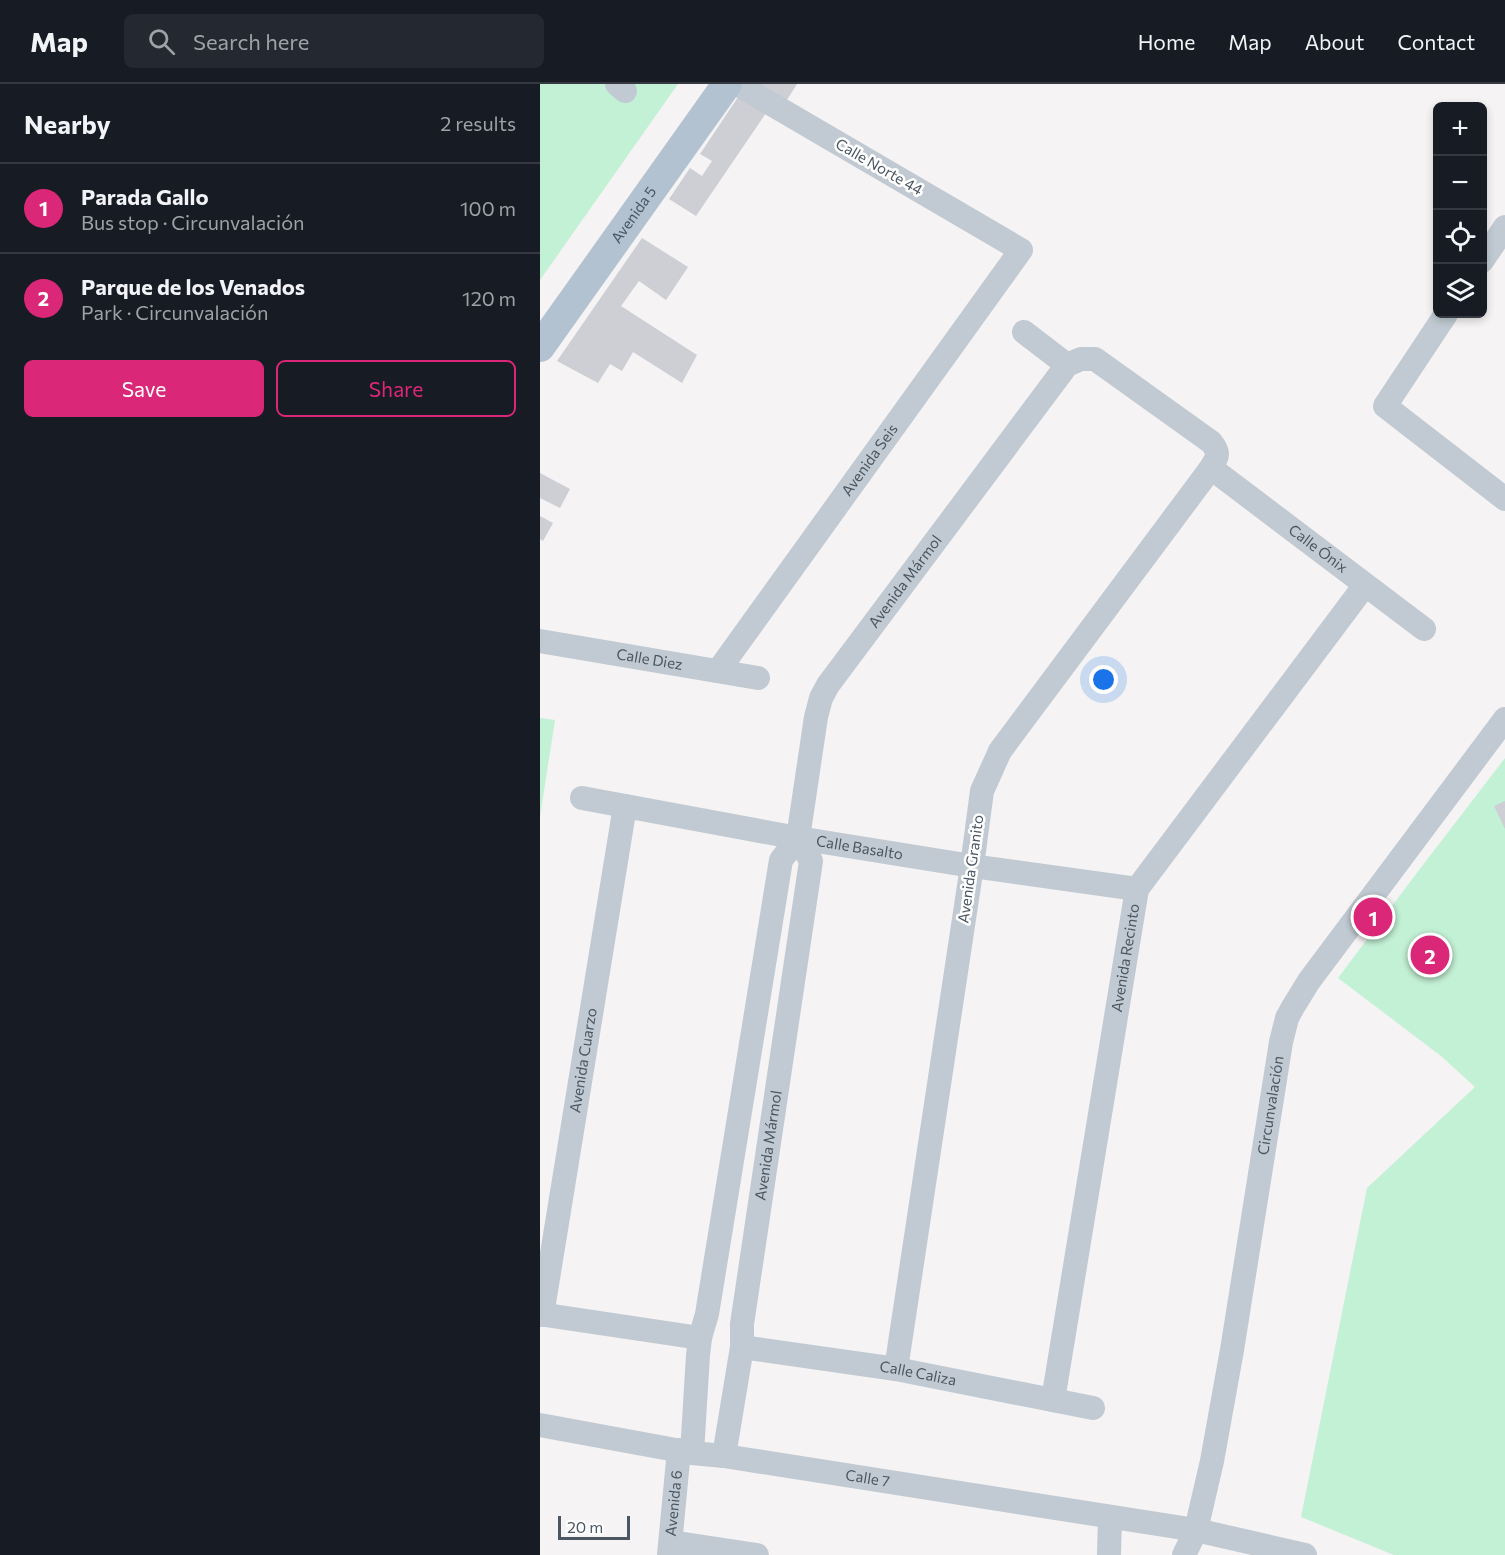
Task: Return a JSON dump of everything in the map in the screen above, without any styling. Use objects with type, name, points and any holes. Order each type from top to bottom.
[{"type":"main road","name":"Avenida 5","points":[[540,347],[727,84]]},
{"type":"street","name":"Calle Norte 44","points":[[737,84],[1021,250]]},
{"type":"street","points":[[1487,254],[1505,227]]},
{"type":"street","name":"Avenida Seis","points":[[718,671],[1021,250]]},
{"type":"street","points":[[1443,318],[1385,406],[1505,500]]},
{"type":"street","points":[[1024,332],[1074,362],[1095,359],[1211,441],[1217,449],[1217,457],[1212,468]]},
{"type":"street","name":"Avenida Mármol","points":[[699,1347],[707,1314],[781,860],[798,838],[816,717],[821,698],[828,685],[1074,362]]},
{"type":"street","name":"Calle Ónix","points":[[1212,468],[1424,629]]},
{"type":"street","name":"Avenida Granito","points":[[896,1369],[982,791],[988,773],[1000,751],[1212,468]]},
{"type":"street","name":"Avenida Recinto","points":[[1053,1400],[1137,890],[1365,585]]},
{"type":"street","name":"Calle Diez","points":[[540,641],[758,678]]},
{"type":"street","name":"Circunvalación","points":[[1184,1555],[1196,1530],[1216,1439],[1281,1042],[1287,1018],[1309,981],[1505,719]]},
{"type":"street","name":"Calle Basalto","points":[[582,798],[798,838],[1137,890]]},
{"type":"street","name":"Avenida Cuarzo","points":[[541,1314],[625,806]]},
{"type":"street","name":"Avenida Mármol","points":[[724,1456],[811,861],[798,838]]},
{"type":"street","points":[[541,1314],[699,1347],[703,1362],[715,1372],[730,1370],[741,1346],[724,1313],[707,1314]]},
{"type":"street","name":"Calle Caliza","points":[[741,1346],[896,1369],[1093,1408]]},
{"type":"street","name":"Avenida 6","points":[[670,1548],[699,1347]]},
{"type":"street","name":"Calle 7","points":[[540,1425],[685,1452],[724,1456],[1196,1530],[1305,1555]]},
{"type":"street","points":[[1109,1555],[1110,1517]]},
{"type":"street","points":[[670,1548],[757,1555]]},
{"type":"green space","points":[[540,84],[678,84],[540,280]]},
{"type":"green space","points":[[540,718],[555,720],[540,817]]},
{"type":"green space","points":[[1505,758],[1505,1555],[1394,1555],[1301,1517],[1367,1188],[1475,1087],[1441,1056],[1338,978]]},
{"type":"building","points":[[755,84],[797,84],[785,103]]},
{"type":"building","points":[[738,97],[766,113],[696,216],[669,199],[690,168],[702,176],[712,161],[700,154]]},
{"type":"building","points":[[642,238],[688,267],[666,300],[639,281],[621,306],[697,355],[682,383],[633,352],[622,371],[610,364],[598,383],[557,361]]},
{"type":"building","points":[[540,473],[570,489],[560,508],[540,498]]},
{"type":"building","points":[[540,516],[553,523],[543,541],[540,539]]},
{"type":"building","points":[[1505,801],[1505,829],[1494,806]]},
{"type":"place","name":"Parada Gallo","points":[[1373,917]]},
{"type":"place","name":"Parque de los Venados","points":[[1430,955]]}]
